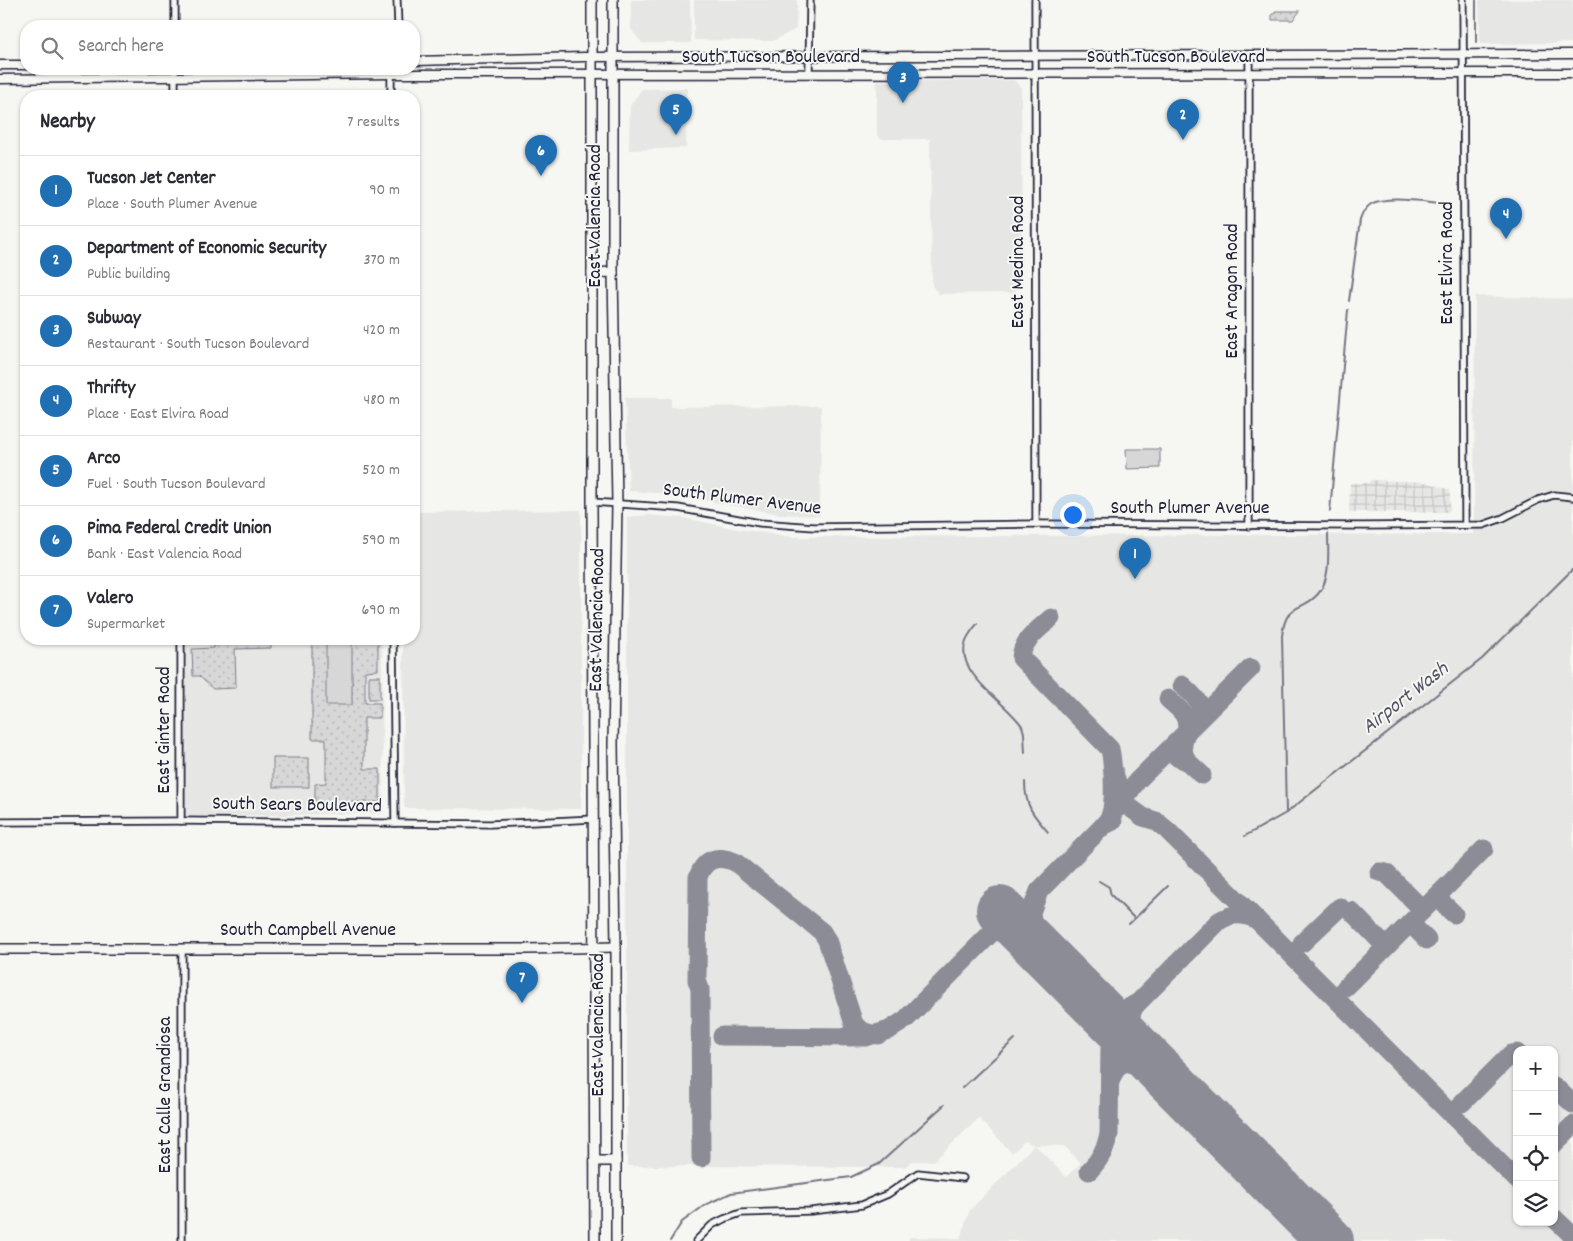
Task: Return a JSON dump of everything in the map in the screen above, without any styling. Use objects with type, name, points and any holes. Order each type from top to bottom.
[{"type":"main road","name":"East Valencia Road","points":[[592,0],[592,502],[596,1241]]},
{"type":"main road","name":"East Valencia Road","points":[[613,0],[617,504],[613,744],[616,947],[616,1241]]},
{"type":"main road","name":"South Tucson Boulevard","points":[[420,61],[592,57],[1573,54]]},
{"type":"main road","points":[[0,65],[20,64]]},
{"type":"main road","name":"South Tucson Boulevard","points":[[420,72],[592,75],[1573,73]]},
{"type":"main road","name":"South Tucson Boulevard","points":[[0,79],[117,75]]},
{"type":"main road","points":[[592,273],[614,272]]},
{"type":"main road","name":"South Campbell Avenue","points":[[0,949],[616,947]]},
{"type":"main road","points":[[595,1161],[616,1161]]},
{"type":"street","points":[[175,0],[175,20]]},
{"type":"street","points":[[397,0],[398,20]]},
{"type":"street","points":[[809,74],[810,0]]},
{"type":"street","name":"East Medina Road","points":[[1035,0],[1036,524]]},
{"type":"street","name":"East Elvira Road","points":[[1463,0],[1465,525]]},
{"type":"street","name":"East Aragon Road","points":[[1249,55],[1249,526]]},
{"type":"street","points":[[175,75],[175,90]]},
{"type":"street","points":[[392,90],[393,75]]},
{"type":"street","name":"South Plumer Avenue","points":[[592,502],[678,508],[763,523],[814,527],[1036,524],[1249,526],[1483,525],[1503,518],[1538,500],[1554,495],[1573,497]]},
{"type":"street","name":"East Ginter Road","points":[[181,645],[181,821]]},
{"type":"street","points":[[392,645],[395,823]]},
{"type":"street","name":"South Sears Boulevard","points":[[0,822],[181,821],[491,824],[594,819]]},
{"type":"street","name":"East Calle Grandiosa","points":[[182,948],[182,1241]]},
{"type":"street","points":[[696,1241],[712,1225],[724,1218],[741,1213],[811,1211],[862,1205],[888,1194],[918,1173],[963,1178]]},
{"type":"shaded area","points":[[631,0],[690,0],[691,43],[642,43],[631,29]]},
{"type":"shaded area","points":[[694,0],[797,0],[796,29],[773,41],[694,40]]},
{"type":"shaded area","points":[[1479,0],[1573,0],[1573,43],[1480,44]]},
{"type":"shaded area","points":[[1014,80],[1021,88],[1022,286],[1012,293],[939,294],[932,286],[930,139],[881,139],[877,135],[877,81]]},
{"type":"shaded area","points":[[687,88],[686,148],[629,150],[630,106],[642,89]]},
{"type":"shaded area","points":[[1475,296],[1573,299],[1573,1241],[909,1241],[909,1237],[960,1238],[970,1210],[1034,1145],[1025,1141],[1012,1153],[979,1118],[934,1161],[912,1161],[905,1167],[627,1166],[627,517],[648,515],[684,518],[738,529],[793,537],[1474,534]],"holes":[[[1035,1145],[1064,1146],[1081,1163],[1066,1177]]]},
{"type":"shaded area","points":[[625,398],[671,398],[671,407],[821,406],[820,516],[779,514],[669,494],[629,491]]},
{"type":"shaded area","points":[[1370,480],[1427,482],[1450,490],[1450,510],[1448,512],[1349,512],[1350,483],[1369,483]]},
{"type":"shaded area","points":[[581,510],[581,809],[404,808],[403,645],[420,645],[420,512]]},
{"type":"shaded area","points":[[186,645],[382,645],[383,813],[186,817]]},
{"type":"green space","points":[[1275,11],[1300,11],[1293,20],[1272,20],[1272,14],[1275,14]]},
{"type":"green space","points":[[1126,449],[1160,449],[1160,468],[1127,469]]},
{"type":"green space","points":[[214,645],[271,645],[271,648],[235,649],[236,688],[213,689],[199,676],[193,676],[192,649],[214,648]]},
{"type":"green space","points":[[312,645],[378,645],[378,670],[365,671],[365,703],[380,703],[380,718],[364,718],[364,769],[380,769],[380,802],[315,802],[315,784],[326,783],[326,739],[312,739]]},
{"type":"green space","points":[[326,645],[352,645],[352,705],[326,705]]},
{"type":"green space","points":[[369,676],[380,676],[380,699],[369,699]]},
{"type":"green space","points":[[273,758],[309,758],[309,787],[273,787]]},
{"type":"waterway","points":[[1476,0],[1476,42]]},
{"type":"waterway","points":[[1349,301],[1360,220],[1367,207],[1378,201],[1387,200],[1450,204]]},
{"type":"waterway","points":[[1330,511],[1348,310]]},
{"type":"waterway","points":[[1286,812],[1282,636],[1284,625],[1291,612],[1312,600],[1322,588],[1328,565],[1328,534]]},
{"type":"waterway","name":"Airport Wash","points":[[1245,836],[1286,813],[1482,659],[1573,569]]},
{"type":"waterway","points":[[977,624],[968,636],[965,644],[968,667],[985,688],[1022,726],[1025,753]]},
{"type":"waterway","points":[[1025,782],[1028,804],[1048,832]]},
{"type":"waterway","points":[[1099,881],[1109,887],[1111,895],[1134,918]]},
{"type":"waterway","points":[[1129,924],[1168,886]]},
{"type":"waterway","points":[[962,1088],[1015,1039]]},
{"type":"waterway","points":[[670,1241],[682,1222],[705,1205],[731,1193],[851,1177],[879,1164],[944,1105]]},
{"type":"taxiway","points":[[1051,618],[1028,640],[1024,646],[1021,658],[1110,749],[1113,772],[1113,799],[1110,815],[1103,826]]},
{"type":"taxiway","points":[[1118,808],[1137,781],[1251,668]]},
{"type":"taxiway","points":[[1182,685],[1194,696],[1200,705],[1201,709],[1198,720]]},
{"type":"taxiway","points":[[1168,699],[1181,711],[1186,720],[1187,731],[1183,749],[1188,762]]},
{"type":"taxiway","points":[[1177,757],[1188,762],[1202,775]]},
{"type":"taxiway","points":[[1113,769],[1120,793],[1128,806],[1143,817],[1156,821],[1167,830],[1513,1176]]},
{"type":"taxiway","points":[[1035,945],[1031,912],[1039,891],[1103,826],[1113,821]]},
{"type":"taxiway","points":[[1345,988],[1484,849]]},
{"type":"taxiway","points":[[701,1158],[700,989],[697,980],[698,877],[708,862],[717,859],[735,862],[822,932],[827,940],[854,1024],[864,1032],[878,1035]]},
{"type":"taxiway","points":[[1379,872],[1386,873],[1423,910]]},
{"type":"taxiway","points":[[1436,897],[1454,914]]},
{"type":"taxiway","points":[[1302,943],[1340,907]]},
{"type":"taxiway","points":[[1351,911],[1386,947]]},
{"type":"taxiway","points":[[1089,1171],[1102,1154],[1109,1134],[1110,1040],[1115,1026],[1219,921],[1228,916],[1238,915],[1257,920]]},
{"type":"taxiway","points":[[722,1036],[866,1037],[889,1030],[905,1020],[1007,917]]},
{"type":"taxiway","points":[[1410,923],[1427,940]]},
{"type":"taxiway","points":[[1096,1006],[1116,1010],[1125,1009],[1135,1004]]},
{"type":"taxiway","points":[[1135,1006],[1130,1021],[1131,1032],[1137,1047]]},
{"type":"taxiway","points":[[1462,1103],[1513,1054]]},
{"type":"taxiway","points":[[1110,1082],[1117,1068],[1128,1061],[1141,1061],[1155,1066]]},
{"type":"taxiway","points":[[1558,1090],[1573,1104]]},
{"type":"taxiway","points":[[1558,1140],[1573,1125]]},
{"type":"taxiway","points":[[1558,1222],[1573,1236]]},
{"type":"runway","points":[[1000,910],[1330,1241]]},
{"type":"place","name":"Subway","points":[[903,103]]},
{"type":"place","name":"Arco","points":[[676,135]]},
{"type":"place","name":"Department of Economic Security","points":[[1183,140]]},
{"type":"place","name":"Pima Federal Credit Union","points":[[541,176]]},
{"type":"place","name":"Thrifty","points":[[1506,239]]},
{"type":"place","name":"Tucson Jet Center","points":[[1135,579]]},
{"type":"place","name":"Valero","points":[[522,1003]]}]
